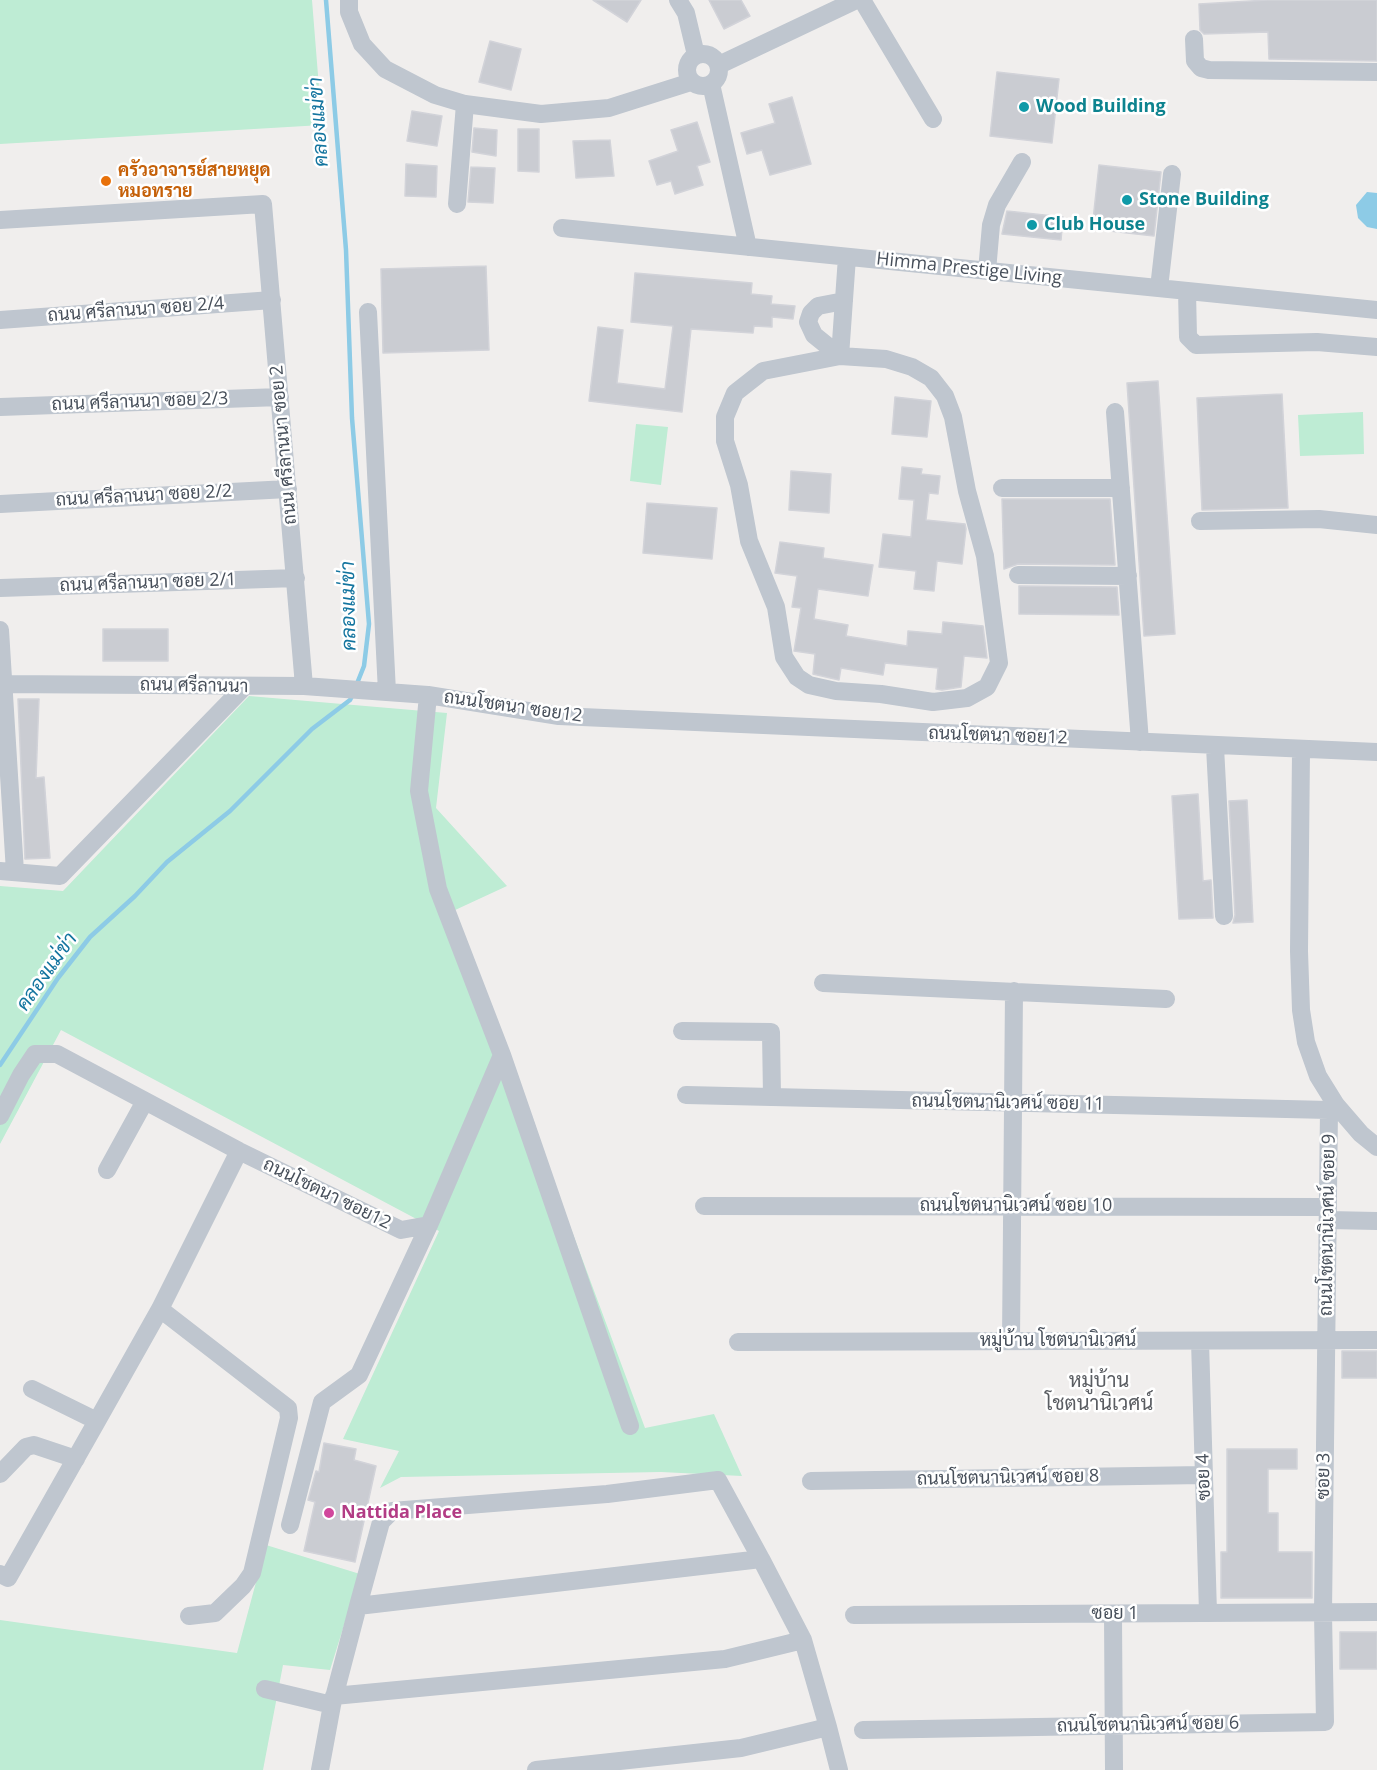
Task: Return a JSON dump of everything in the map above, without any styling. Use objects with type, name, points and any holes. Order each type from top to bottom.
[{"type":"street","points":[[349,0],[350,12],[362,44],[385,69],[435,95],[465,104],[542,114],[609,108],[691,82],[699,86],[711,84],[718,77],[719,65],[713,57],[696,55]]},
{"type":"street","points":[[678,0],[686,13],[696,55]]},
{"type":"street","points":[[719,65],[856,0]]},
{"type":"street","points":[[862,0],[933,119]]},
{"type":"street","points":[[1194,39],[1197,66],[1209,70],[1377,72]]},
{"type":"street","points":[[691,82],[686,66],[696,55]]},
{"type":"street","points":[[711,84],[748,247]]},
{"type":"street","points":[[457,204],[465,104]]},
{"type":"street","points":[[987,271],[991,225],[997,205],[1022,162]]},
{"type":"street","points":[[1160,288],[1172,174]]},
{"type":"street","name":"ถนน ศรีลานนา ซอย 2","points":[[0,220],[263,204],[304,686]]},
{"type":"street","name":"Himma Prestige Living","points":[[562,228],[1377,310]]},
{"type":"street","points":[[840,356],[848,257]]},
{"type":"street","points":[[1187,291],[1188,337],[1196,345],[1317,342],[1377,347]]},
{"type":"street","name":"ถนน ศรีลานนา ซอย 2/4","points":[[0,320],[272,300]]},
{"type":"street","points":[[840,356],[763,371],[735,393],[725,417],[725,441],[739,485],[749,542],[776,607],[784,657],[797,677],[810,685],[836,692],[881,694],[933,702],[967,698],[987,687],[999,663],[985,556],[967,491],[953,417],[945,396],[931,378],[912,367],[886,360],[840,356],[814,335],[808,322],[818,306],[844,301]]},
{"type":"street","points":[[368,312],[387,692]]},
{"type":"street","name":"ถนน ศรีลานนา ซอย 2/3","points":[[0,407],[280,397]]},
{"type":"street","points":[[1115,412],[1140,742]]},
{"type":"street","points":[[1002,488],[1121,488]]},
{"type":"street","name":"ถนน ศรีลานนา ซอย 2/2","points":[[0,504],[288,489]]},
{"type":"street","points":[[1200,521],[1319,519],[1377,525]]},
{"type":"street","points":[[1018,575],[1128,576]]},
{"type":"street","name":"ถนน ศรีลานนา ซอย 2/1","points":[[0,588],[296,578]]},
{"type":"street","points":[[0,630],[8,872],[60,876],[244,687]]},
{"type":"street","name":"ถนน ศรีลานนา","points":[[2,684],[304,686],[428,695]]},
{"type":"street","name":"ถนนโชตนา ซอย12","points":[[630,1426],[502,1055],[438,889],[419,792],[428,695],[559,716],[1300,751],[1377,752]]},
{"type":"street","points":[[1215,747],[1224,916]]},
{"type":"street","points":[[1300,751],[1299,951],[1301,1010],[1306,1041],[1318,1076],[1336,1106],[1360,1134],[1377,1148]]},
{"type":"street","points":[[823,983],[1166,999]]},
{"type":"street","points":[[1011,1341],[1014,992]]},
{"type":"street","points":[[682,1031],[771,1032],[772,1097]]},
{"type":"street","name":"ถนนโชตนา ซอย12","points":[[0,1116],[21,1075],[35,1054],[57,1054],[239,1151],[401,1230],[429,1225]]},
{"type":"street","points":[[290,1525],[322,1402],[359,1375],[429,1225],[502,1055]]},
{"type":"street","name":"ถนนโชตนานิเวศน์ ซอย 11","points":[[686,1095],[1329,1110]]},
{"type":"street","points":[[107,1170],[145,1101]]},
{"type":"street","name":"ถนนโชตนานิเวศน์ ซอย 9","points":[[1326,1340],[1329,1110]]},
{"type":"street","points":[[0,1574],[8,1578],[76,1459],[160,1309],[239,1151]]},
{"type":"street","name":"ถนนโชตนานิเวศน์ ซอย 10","points":[[704,1206],[1012,1206],[1328,1213],[1377,1221]]},
{"type":"street","points":[[160,1309],[288,1408],[289,1418],[252,1573],[243,1586],[215,1613],[189,1616]]},
{"type":"street","name":"ซอย 3","points":[[1323,1613],[1326,1340]]},
{"type":"street","name":"หมู่บ้าน โชตนานิเวศน์","points":[[738,1342],[1377,1340]]},
{"type":"street","name":"ซอย 4","points":[[1200,1341],[1208,1613]]},
{"type":"street","points":[[32,1389],[97,1421]]},
{"type":"street","points":[[0,1474],[26,1447],[34,1445],[76,1459]]},
{"type":"street","name":"ถนนโชตนานิเวศน์ ซอย 8","points":[[811,1481],[1204,1475]]},
{"type":"street","points":[[320,1770],[333,1701],[381,1522],[392,1511],[607,1494],[718,1480],[803,1640],[839,1770]]},
{"type":"street","points":[[358,1606],[761,1559]]},
{"type":"street","name":"ซอย 1","points":[[854,1616],[1377,1612]]},
{"type":"street","name":"ถนนโชตนานิเวศน์ ซอย 6","points":[[862,1730],[1326,1722],[1323,1613]]},
{"type":"street","points":[[1113,1614],[1114,1770]]},
{"type":"street","points":[[265,1689],[333,1701],[725,1659],[803,1640]]},
{"type":"street","points":[[536,1770],[741,1748],[828,1727]]},
{"type":"green space","points":[[0,0],[312,0],[322,125],[0,144]]},
{"type":"green space","points":[[1363,412],[1364,454],[1300,456],[1298,415]]},
{"type":"green space","points":[[636,424],[668,427],[661,485],[630,481]]},
{"type":"green space","points":[[249,696],[447,713],[436,808],[507,886],[453,911],[645,1428],[714,1414],[742,1476],[661,1472],[401,1477],[380,1488],[399,1451],[343,1439],[439,1231],[61,1030],[0,1144],[0,886],[63,891]]},
{"type":"green space","points":[[266,1545],[360,1574],[330,1670],[283,1665],[263,1770],[0,1770],[0,1620],[237,1653]]},
{"type":"water","points":[[1367,192],[1377,193],[1377,229],[1367,227],[1358,218],[1356,205]]},
{"type":"building","points":[[593,0],[641,0],[627,22]]},
{"type":"building","points":[[709,0],[741,0],[750,16],[724,29]]},
{"type":"building","points":[[1268,0],[1377,0],[1377,61],[1269,59],[1268,32],[1204,34],[1200,30],[1199,4]]},
{"type":"building","points":[[490,41],[521,49],[511,90],[479,82]]},
{"type":"building","name":"Wood Building","points":[[997,72],[1059,79],[1052,143],[990,136]]},
{"type":"building","points":[[792,97],[811,164],[770,175],[762,150],[747,154],[741,133],[775,123],[769,104]]},
{"type":"building","points":[[412,111],[442,116],[437,146],[407,141]]},
{"type":"building","points":[[697,122],[710,162],[697,166],[703,185],[675,194],[671,181],[657,185],[649,161],[678,151],[671,130]]},
{"type":"building","points":[[474,128],[497,130],[496,156],[472,152]]},
{"type":"building","points":[[518,129],[539,129],[539,172],[518,171]]},
{"type":"building","points":[[610,140],[614,176],[576,178],[573,141]]},
{"type":"building","points":[[406,164],[437,166],[436,197],[405,196]]},
{"type":"building","name":"Stone Building","points":[[1099,165],[1161,172],[1154,236],[1092,229]]},
{"type":"building","points":[[471,167],[495,168],[493,203],[468,202]]},
{"type":"building","name":"Club House","points":[[1007,211],[1063,217],[1061,240],[1002,234]]},
{"type":"building","points":[[486,266],[489,350],[383,353],[381,269]]},
{"type":"building","points":[[635,273],[752,283],[751,294],[772,296],[771,304],[795,306],[793,319],[772,317],[772,327],[754,326],[753,333],[691,329],[682,412],[589,401],[598,327],[623,330],[617,383],[665,389],[673,326],[631,322]]},
{"type":"building","points":[[1158,381],[1175,634],[1144,636],[1127,383]]},
{"type":"building","points":[[1282,394],[1288,508],[1202,510],[1197,398]]},
{"type":"building","points":[[895,397],[931,401],[927,437],[892,434]]},
{"type":"building","points":[[902,467],[922,469],[921,474],[940,476],[938,494],[929,493],[926,520],[965,524],[962,564],[937,561],[934,591],[914,589],[916,571],[879,567],[883,534],[911,537],[914,500],[899,499]]},
{"type":"building","points":[[791,471],[831,474],[829,513],[789,510]]},
{"type":"building","points":[[1002,499],[1110,499],[1115,565],[1018,564],[1004,569]]},
{"type":"building","points":[[647,503],[717,508],[712,559],[643,553]]},
{"type":"building","points":[[780,542],[824,548],[823,558],[873,565],[868,596],[818,589],[814,619],[848,625],[846,636],[907,646],[908,631],[942,634],[943,622],[983,626],[987,658],[964,656],[961,687],[942,690],[936,689],[938,668],[885,663],[883,675],[841,668],[839,680],[813,674],[815,654],[794,651],[801,608],[792,607],[797,576],[775,573]]},
{"type":"building","points":[[1019,586],[1117,587],[1119,615],[1019,614]]},
{"type":"building","points":[[103,629],[168,629],[168,661],[103,661]]},
{"type":"building","points":[[18,699],[39,699],[36,778],[44,777],[50,858],[25,859]]},
{"type":"building","points":[[1198,794],[1203,881],[1211,880],[1213,918],[1179,919],[1172,796]]},
{"type":"building","points":[[1247,800],[1253,922],[1233,923],[1235,915],[1229,801]]},
{"type":"building","points":[[1342,1351],[1377,1351],[1377,1378],[1342,1378]]},
{"type":"building","points":[[324,1443],[356,1449],[354,1460],[376,1466],[355,1562],[304,1551],[315,1502],[308,1500],[316,1471],[319,1472]]},
{"type":"building","points":[[1227,1449],[1297,1449],[1297,1469],[1268,1469],[1268,1513],[1278,1513],[1278,1552],[1312,1552],[1312,1598],[1221,1598],[1221,1552],[1227,1552]]},
{"type":"building","points":[[1340,1632],[1377,1632],[1377,1669],[1340,1669]]},
{"type":"waterway","name":"คลองแม่ข่า","points":[[326,0],[346,250],[352,418],[369,624],[364,666],[356,686]]},
{"type":"waterway","name":"คลองแม่ข่า","points":[[0,1065],[58,978],[90,937],[135,896],[167,862],[230,811],[312,729],[350,700],[353,694]]},
{"type":"place","name":"Wood Building","points":[[1024,107]]},
{"type":"place","name":"ครัวอาจารย์สายหยุด หมอทราย","points":[[106,181]]},
{"type":"place","name":"Stone Building","points":[[1127,200]]},
{"type":"place","name":"Club House","points":[[1032,225]]},
{"type":"place","name":"Nattida Place","points":[[329,1513]]},
{"type":"district","name":"หมู่บ้าน โชตนานิเวศน์","points":[[1099,1392]]}]
